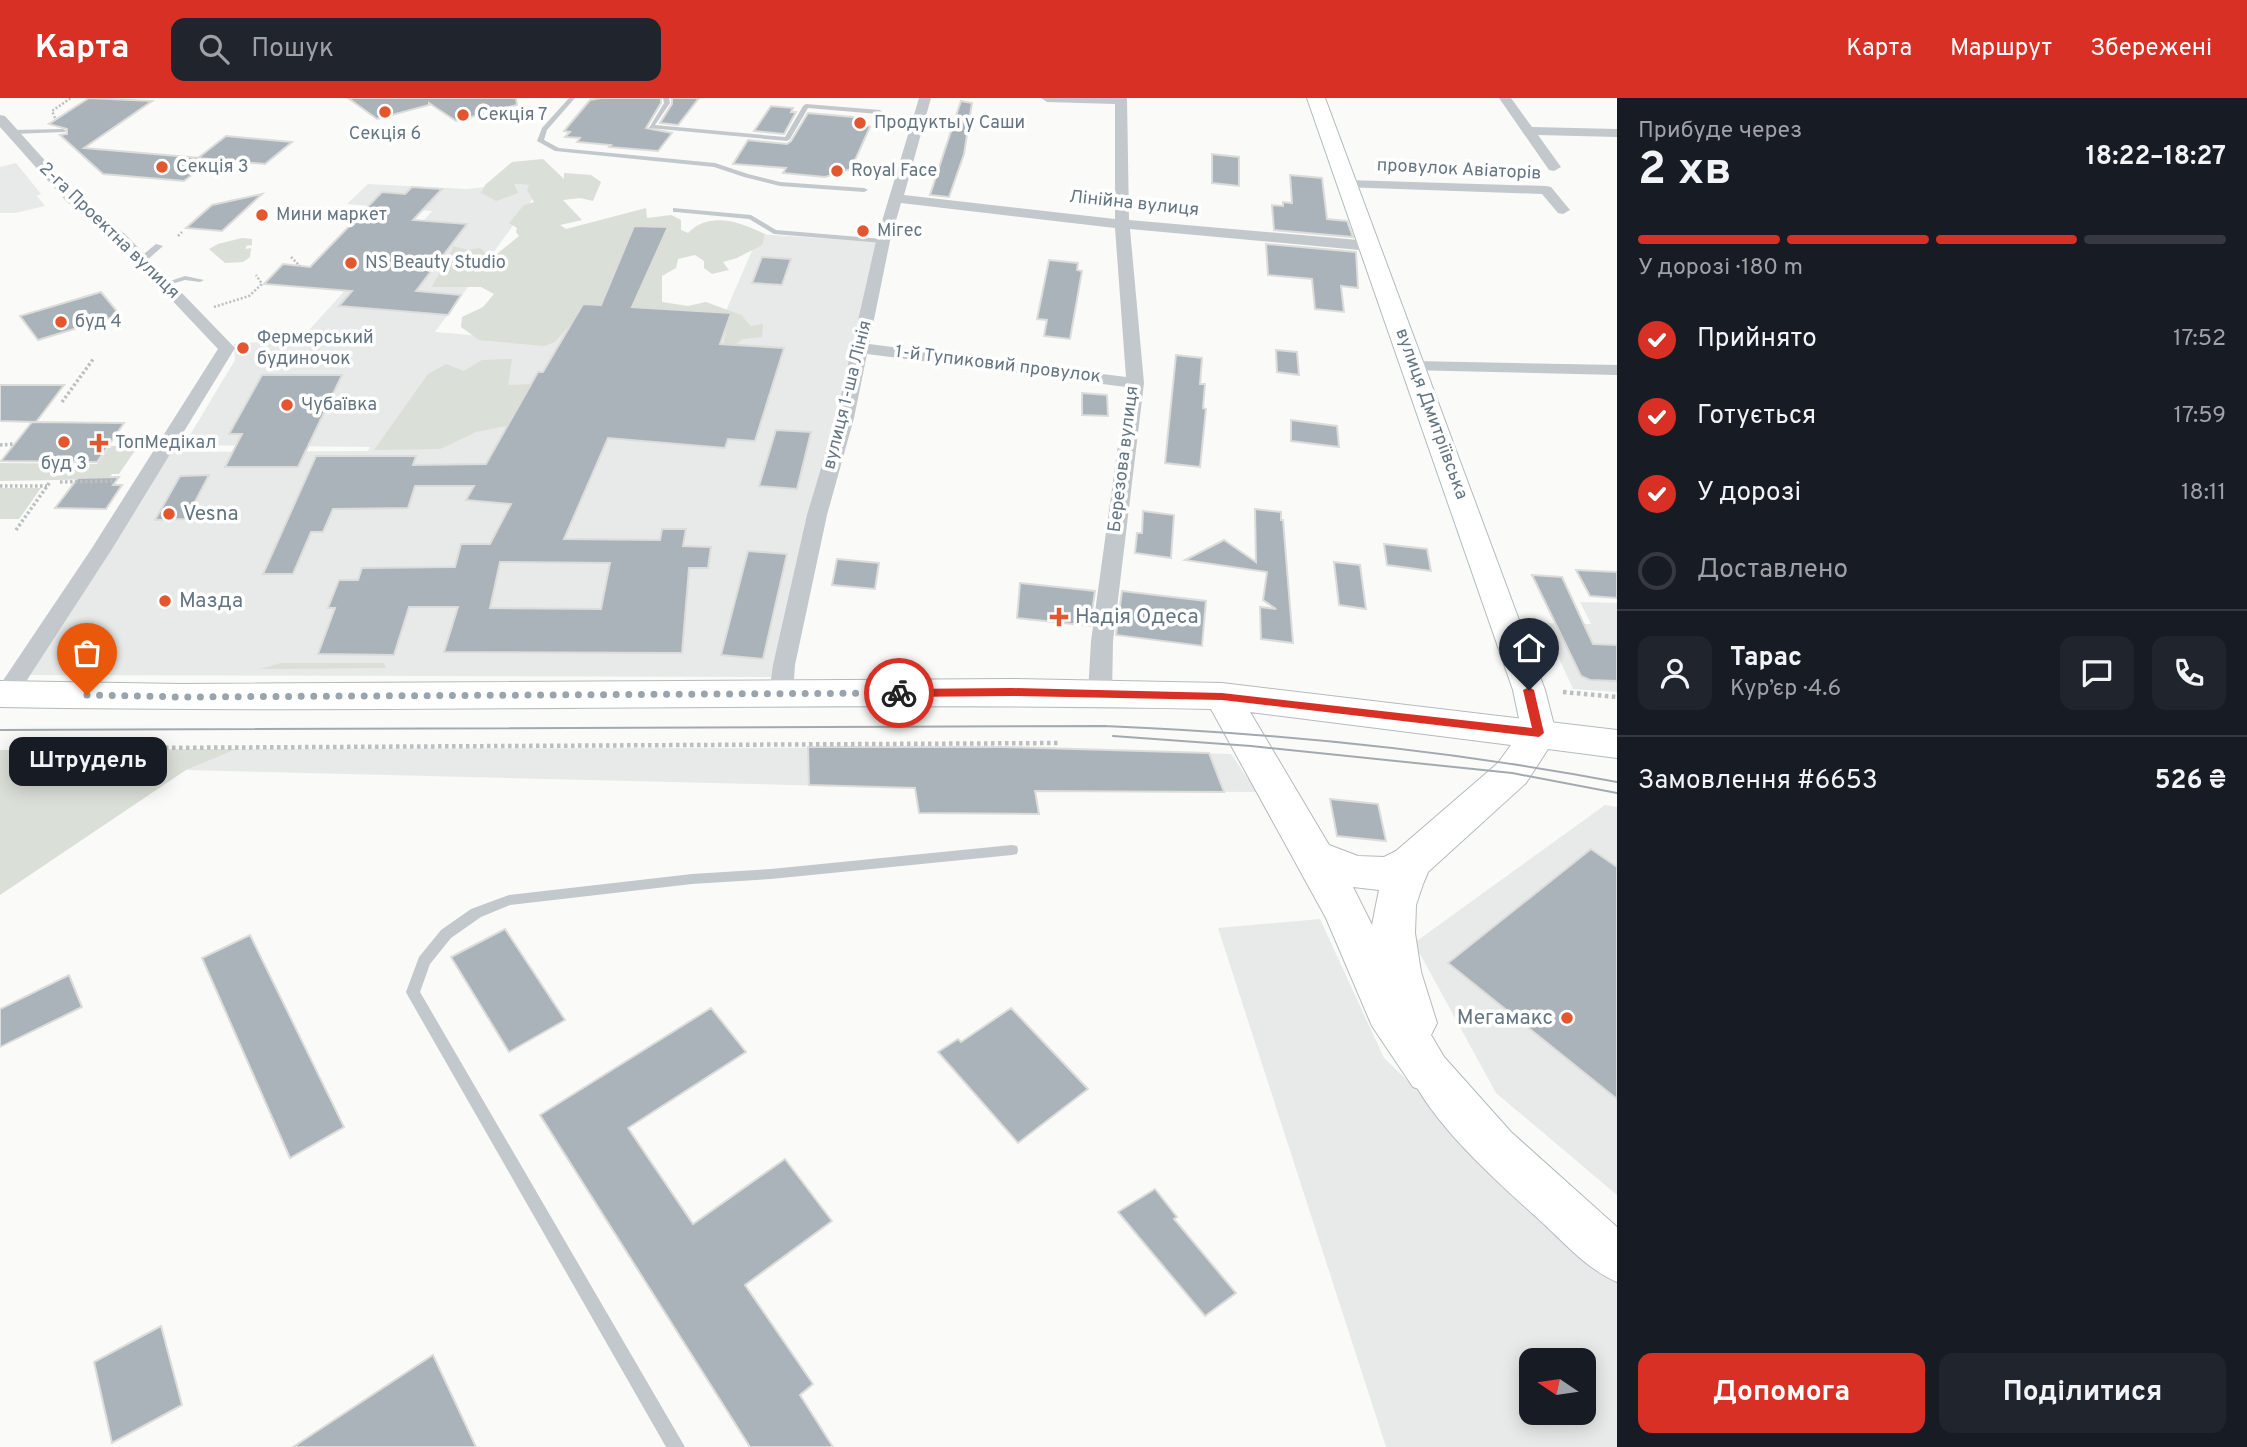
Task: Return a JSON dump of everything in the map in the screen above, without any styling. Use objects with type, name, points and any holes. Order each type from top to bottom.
[{"type":"main road","name":"вулиця Дмитріївська","points":[[1316,98],[1529,690],[1539,733]]},
{"type":"main road","points":[[3,694],[181,697],[1100,693],[1222,696],[1617,744]]},
{"type":"main road","points":[[1222,696],[1315,856],[1347,917],[1388,1012],[1430,1072],[1459,1111],[1499,1152],[1617,1258]]},
{"type":"main road","points":[[1315,856],[1356,872],[1387,874],[1411,863],[1512,773],[1539,733]]},
{"type":"main road","points":[[1411,863],[1398,895],[1393,919],[1400,976],[1430,1072]]},
{"type":"street","name":"вулиця 1-ша Лінія","points":[[781,694],[784,665],[817,515],[845,418],[883,241],[926,98]]},
{"type":"street","points":[[1046,98],[1121,99]]},
{"type":"street","points":[[1505,98],[1554,167]]},
{"type":"street","name":"Березова вулиця","points":[[1100,693],[1102,641],[1135,383],[1122,223],[1121,99]]},
{"type":"street","name":"2-га Проектна вулиця","points":[[0,119],[57,185],[103,227],[121,238],[226,348],[102,549],[3,694]]},
{"type":"street","points":[[1529,131],[1617,133]]},
{"type":"street","name":"провулок Авіаторів","points":[[1347,184],[1546,190],[1563,210]]},
{"type":"street","name":"Лінійна вулиця","points":[[895,198],[1370,246]]},
{"type":"street","name":"1-й Тупиковий провулок","points":[[861,348],[1135,383]]},
{"type":"street","points":[[1414,366],[1617,370]]},
{"type":"lane","points":[[572,98],[544,128],[540,141],[557,150],[715,165],[780,184],[864,190]]},
{"type":"lane","points":[[666,98],[667,103],[651,127],[787,139],[806,106],[880,111],[890,120]]},
{"type":"lane","points":[[810,98],[819,100]]},
{"type":"lane","points":[[798,100],[882,106]]},
{"type":"lane","points":[[12,132],[63,131]]},
{"type":"lane","points":[[676,210],[751,217],[774,232],[883,241]]},
{"type":"lane","points":[[142,260],[159,246]]},
{"type":"lane","points":[[165,284],[185,278],[200,280]]},
{"type":"lane","points":[[676,1447],[413,992],[424,961],[446,934],[476,913],[509,900],[692,879],[771,874],[1012,850]]},
{"type":"path","points":[[55,118],[52,111],[71,98]]},
{"type":"path","points":[[178,236],[182,232]]},
{"type":"path","points":[[290,257],[300,266]]},
{"type":"path","points":[[212,308],[240,300],[262,286],[256,275]]},
{"type":"path","points":[[62,402],[94,358]]},
{"type":"path","points":[[0,444],[14,444]]},
{"type":"path","points":[[60,482],[115,481]]},
{"type":"path","points":[[0,486],[49,484],[16,530]]},
{"type":"path","points":[[1563,692],[1617,697]]},
{"type":"path","points":[[137,748],[1061,743]]},
{"type":"shaded area","points":[[543,159],[564,179],[564,173],[591,175],[601,182],[593,201],[580,198],[563,200],[582,220],[560,225],[566,229],[646,208],[647,218],[671,215],[681,220],[681,230],[688,233],[697,226],[715,220],[735,223],[765,234],[762,245],[723,262],[729,270],[712,274],[704,268],[704,261],[695,255],[678,259],[676,268],[662,276],[662,302],[688,306],[706,302],[741,315],[751,326],[763,324],[762,337],[743,339],[721,355],[730,313],[584,304],[555,342],[544,346],[479,340],[461,327],[462,317],[483,307],[494,294],[481,287],[432,287],[453,246],[468,250],[480,248],[492,258],[519,236],[517,228],[509,223],[524,205],[534,202],[527,190],[529,185],[514,184],[518,193],[496,201],[481,193],[485,185],[512,162]]},
{"type":"shaded area","points":[[16,163],[41,194],[37,196],[45,206],[15,213],[0,213],[0,167]]},
{"type":"shaded area","points":[[368,184],[467,189],[514,184],[542,186],[435,332],[540,341],[565,299],[726,311],[759,234],[878,242],[776,677],[27,675],[163,452],[368,451],[370,447],[184,445],[235,360],[234,344],[301,339],[349,286],[376,275],[432,211],[347,204]]},
{"type":"shaded area","points":[[242,238],[252,239],[252,245],[246,246],[246,249],[251,248],[250,257],[243,262],[225,263],[209,249],[218,244]]},
{"type":"shaded area","points":[[512,359],[508,385],[533,384],[517,424],[476,432],[440,449],[374,450],[428,374],[446,364],[464,371],[482,360]]},
{"type":"shaded area","points":[[110,446],[138,446],[119,474],[112,474],[109,479],[0,481],[0,463],[97,464]]},
{"type":"shaded area","points":[[0,488],[41,488],[19,519],[0,519]]},
{"type":"shaded area","points":[[1580,602],[1617,603],[1617,692],[1573,689],[1543,623],[1591,624]]},
{"type":"shaded area","points":[[281,663],[384,663],[386,668],[260,669]]},
{"type":"shaded area","points":[[1004,747],[1231,754],[1257,792],[1035,791],[186,770],[237,749]]},
{"type":"shaded area","points":[[237,749],[186,770],[0,895],[0,750]]},
{"type":"shaded area","points":[[1605,805],[1617,807],[1617,1195],[1496,1093],[1414,943]]},
{"type":"shaded area","points":[[1320,919],[1384,1058],[1617,1282],[1617,1447],[1386,1447],[1218,928]]},
{"type":"building","points":[[89,98],[152,101],[84,148],[212,159],[184,181],[103,174],[60,135],[67,134],[67,129],[49,124]]},
{"type":"building","points":[[348,98],[516,98],[517,105],[456,121],[429,103],[377,119]]},
{"type":"building","points":[[661,98],[661,103],[646,128],[672,133],[658,151],[609,147],[611,145],[577,142],[580,138],[565,137],[570,132],[564,131],[590,100]]},
{"type":"building","points":[[672,98],[699,98],[678,125],[660,123],[672,104]]},
{"type":"building","points":[[961,101],[972,103],[964,154],[949,197],[930,195]]},
{"type":"building","points":[[771,106],[793,108],[791,112],[796,112],[784,134],[754,131]]},
{"type":"building","points":[[808,113],[853,117],[870,127],[851,169],[825,177],[783,173],[786,168],[733,164],[748,140],[787,144]]},
{"type":"building","points":[[226,136],[292,142],[265,164],[198,158]]},
{"type":"building","points":[[1212,154],[1239,157],[1239,186],[1212,183]]},
{"type":"building","points":[[1290,175],[1322,178],[1327,219],[1347,221],[1353,237],[1274,230],[1272,205],[1292,203]]},
{"type":"building","points":[[412,187],[442,189],[413,220],[467,224],[416,291],[461,295],[448,315],[339,306],[352,291],[264,284],[283,264],[310,267],[382,192],[405,194]]},
{"type":"building","points":[[262,194],[222,231],[186,228],[212,205]]},
{"type":"building","points":[[634,226],[668,227],[632,307],[731,313],[720,344],[784,348],[755,441],[728,439],[725,448],[608,438],[564,539],[660,540],[662,529],[686,529],[683,546],[711,547],[708,568],[689,568],[682,653],[444,652],[458,607],[409,607],[394,655],[318,654],[335,608],[328,608],[339,580],[358,580],[362,568],[455,567],[461,544],[490,544],[511,504],[466,500],[474,486],[415,486],[408,508],[333,509],[323,532],[311,532],[293,574],[263,574],[316,456],[416,456],[413,465],[486,464],[538,372],[543,372],[583,304],[601,305]],"holes":[[[500,562],[610,563],[601,609],[490,608]]]},
{"type":"building","points":[[1266,244],[1356,252],[1358,288],[1341,286],[1344,312],[1315,309],[1312,279],[1268,275]]},
{"type":"building","points":[[762,257],[791,259],[782,285],[752,283]]},
{"type":"building","points":[[1049,260],[1078,263],[1077,270],[1082,271],[1070,339],[1044,336],[1047,320],[1037,319]]},
{"type":"building","name":"буд 4","points":[[101,292],[120,315],[38,340],[20,316]]},
{"type":"building","points":[[1276,350],[1297,352],[1299,375],[1277,372]]},
{"type":"building","points":[[1176,355],[1202,358],[1200,384],[1205,384],[1203,408],[1206,409],[1200,467],[1165,463]]},
{"type":"building","name":"Чубаївка","points":[[262,375],[342,375],[298,467],[225,467],[242,434],[229,434]]},
{"type":"building","points":[[0,385],[64,385],[36,422],[0,421]]},
{"type":"building","points":[[1082,393],[1107,395],[1108,416],[1082,415]]},
{"type":"building","points":[[1291,420],[1337,426],[1339,447],[1291,441]]},
{"type":"building","name":"буд 3","points":[[32,422],[124,423],[97,462],[1,461]]},
{"type":"building","points":[[776,430],[811,432],[797,489],[759,486]]},
{"type":"building","points":[[209,475],[186,519],[155,520],[180,476]]},
{"type":"building","points":[[119,477],[113,485],[122,485],[106,509],[55,508],[78,478]]},
{"type":"building","points":[[1255,509],[1281,512],[1293,643],[1261,639],[1260,607],[1276,609],[1263,600],[1267,572],[1185,560],[1224,540],[1256,562]]},
{"type":"building","points":[[1143,511],[1174,515],[1171,558],[1135,553],[1137,533],[1142,533]]},
{"type":"building","points":[[1384,544],[1427,549],[1431,571],[1387,565]]},
{"type":"building","points":[[748,551],[787,554],[763,659],[721,655]]},
{"type":"building","points":[[837,559],[879,563],[875,589],[832,585]]},
{"type":"building","points":[[1334,562],[1360,565],[1366,609],[1339,605]]},
{"type":"building","points":[[1576,570],[1617,572],[1617,598],[1590,596]]},
{"type":"building","points":[[1532,575],[1562,577],[1593,644],[1617,645],[1617,681],[1590,680],[1581,676]]},
{"type":"building","points":[[1020,583],[1095,591],[1090,626],[1017,618]]},
{"type":"building","points":[[1122,591],[1206,601],[1202,646],[1116,635]]},
{"type":"building","points":[[808,747],[1004,747],[1209,753],[1224,792],[1035,791],[1039,814],[919,813],[915,788],[809,785]]},
{"type":"building","points":[[1330,799],[1378,804],[1386,841],[1337,836]]},
{"type":"building","name":"Мегамакс","points":[[1591,849],[1617,867],[1617,1099],[1448,963]]},
{"type":"building","points":[[505,929],[565,1020],[509,1052],[451,957]]},
{"type":"building","points":[[250,935],[344,1127],[290,1158],[202,958]]},
{"type":"building","points":[[69,975],[82,1007],[0,1047],[0,1009]]},
{"type":"building","points":[[711,1008],[746,1052],[628,1128],[693,1224],[785,1159],[832,1221],[745,1285],[813,1384],[800,1395],[833,1447],[750,1447],[540,1115]]},
{"type":"building","points":[[1011,1008],[1088,1089],[1018,1143],[938,1052],[958,1039],[961,1042]]},
{"type":"building","points":[[1155,1189],[1177,1217],[1174,1219],[1236,1293],[1205,1316],[1118,1212]]},
{"type":"building","points":[[161,1326],[182,1405],[112,1443],[94,1362]]},
{"type":"building","points":[[433,1355],[476,1447],[293,1447]]},
{"type":"tram line","points":[[0,730],[1104,726],[1233,733],[1362,745],[1490,761],[1617,782]]},
{"type":"tram line","points":[[1113,736],[1251,746],[1512,773],[1617,793]]},
{"type":"way so far","points":[[87,695],[181,697],[899,693]]},
{"type":"place","name":"Секція 6","points":[[385,112]]},
{"type":"place","name":"Секція 7","points":[[463,115]]},
{"type":"place","name":"Продукты у Саши","points":[[860,123]]},
{"type":"place","name":"Секція 3","points":[[162,167]]},
{"type":"place","name":"Royal Face","points":[[837,171]]},
{"type":"place","name":"Мини маркет","points":[[262,215]]},
{"type":"place","name":"Мігес","points":[[863,231]]},
{"type":"place","name":"NS Beauty Studio","points":[[351,263]]},
{"type":"place","name":"буд 4","points":[[61,322]]},
{"type":"place","name":"Фермерський будиночок","points":[[243,348]]},
{"type":"place","name":"Чубаївка","points":[[287,405]]},
{"type":"place","name":"буд 3","points":[[64,442]]},
{"type":"place","name":"ТопМедікал","points":[[99,443]]},
{"type":"place","name":"Vesna","points":[[169,514]]},
{"type":"place","name":"Мазда","points":[[165,601]]},
{"type":"place","name":"Надія Одеса","points":[[1059,617]]},
{"type":"place","name":"Штрудель","points":[[87,695]]},
{"type":"place","name":"Мегамакс","points":[[1567,1018]]},
{"type":"route","points":[[899,693],[1222,696],[1539,733],[1529,690]]}]
